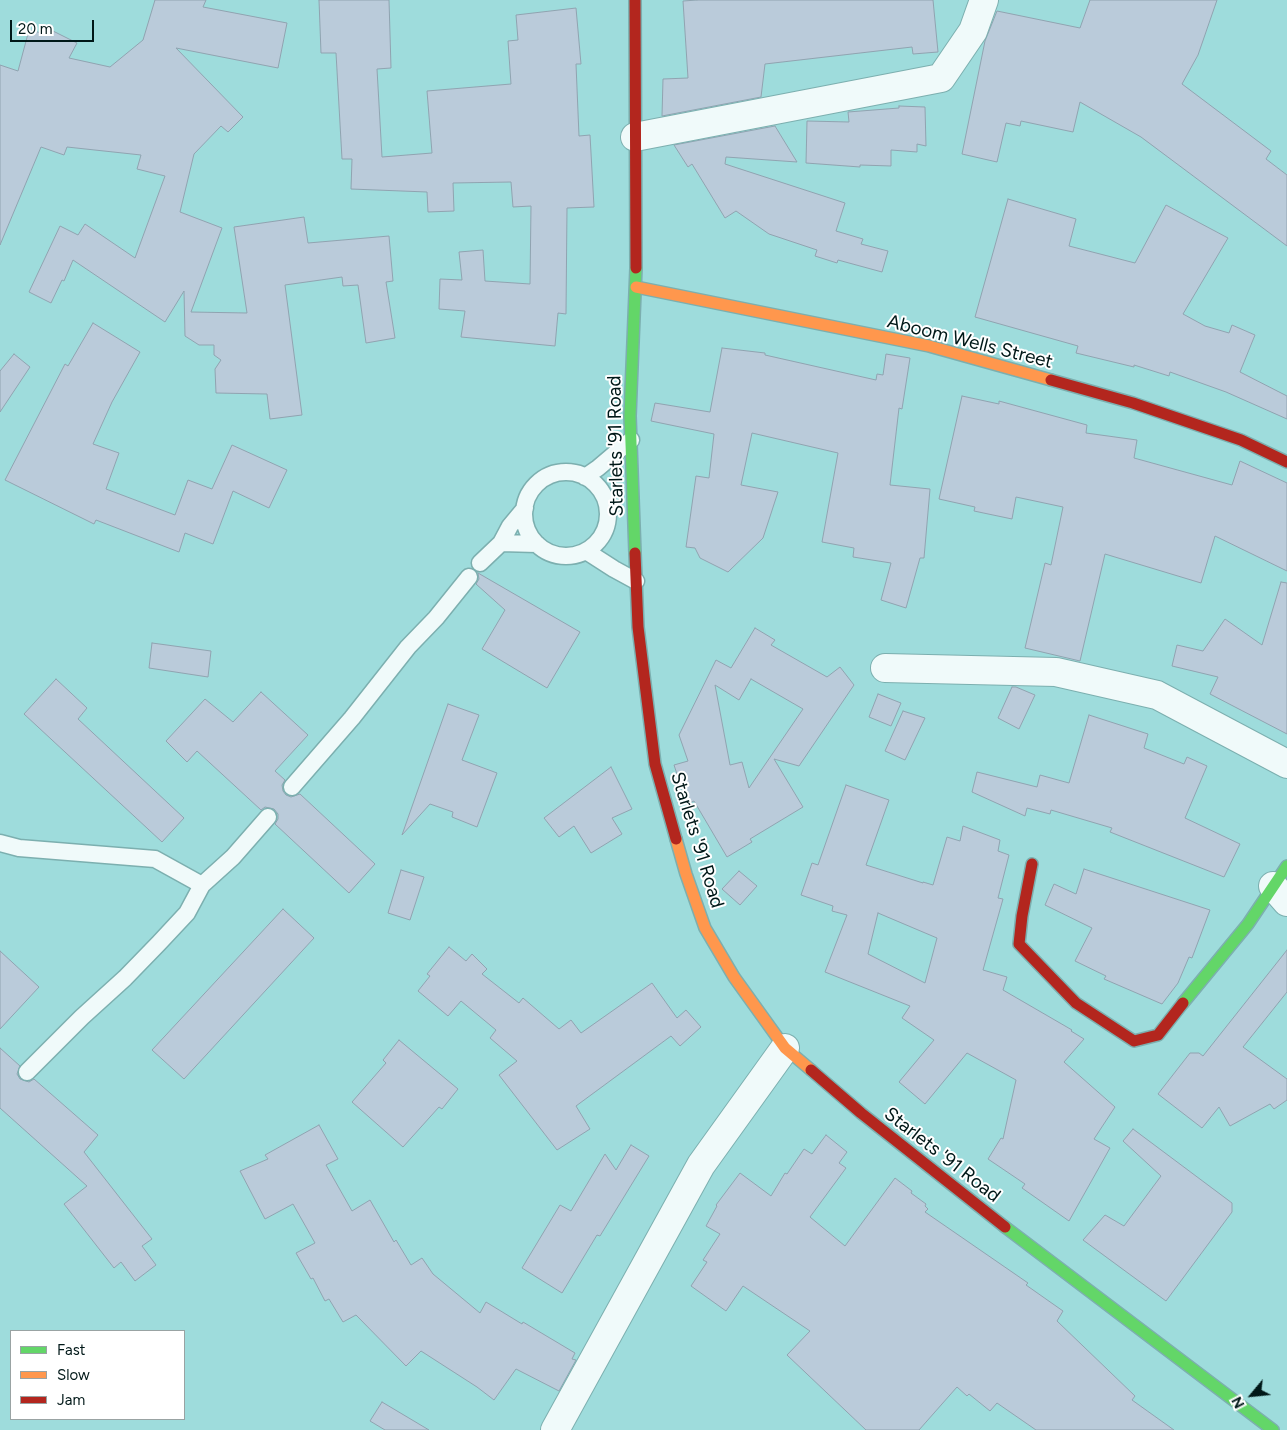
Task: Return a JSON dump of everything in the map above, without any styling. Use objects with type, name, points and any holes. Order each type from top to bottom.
[{"type":"street","name":"Starlets '91 Road","points":[[634,0],[636,287],[630,416],[638,626],[655,764],[686,874],[705,928],[734,977],[785,1048],[861,1113],[1001,1224],[1273,1430]]},
{"type":"street","points":[[635,137],[941,78],[973,31],[984,0]]},
{"type":"street","name":"Aboom Wells Street","points":[[636,287],[929,346],[1133,403],[1242,440],[1286,459]]},
{"type":"street","points":[[885,668],[1056,672],[1157,695],[1287,764]]},
{"type":"street","points":[[1032,864],[1022,916],[1019,944],[1076,1003],[1134,1041],[1158,1035],[1190,992],[1282,885]]},
{"type":"street","points":[[555,1430],[701,1165],[785,1048]]},
{"type":"lane","points":[[585,477],[631,440]]},
{"type":"lane","points":[[573,472],[585,477],[596,484],[604,495],[608,507],[608,521],[604,533],[596,544],[586,552],[573,556],[560,556],[548,552],[537,544],[529,533],[525,521],[525,508],[529,495],[537,484],[547,477],[573,472]]},
{"type":"lane","points":[[480,563],[501,543],[510,526],[525,508]]},
{"type":"lane","points":[[501,543],[537,544]]},
{"type":"lane","points":[[586,552],[636,581]]},
{"type":"lane","points":[[292,787],[352,718],[408,647],[436,618],[469,578]]},
{"type":"lane","points":[[27,1072],[82,1017],[125,978],[187,913],[202,885],[233,857],[268,817]]},
{"type":"lane","points":[[0,843],[19,848],[155,859],[202,885]]},
{"type":"building","points":[[155,0],[206,0],[203,7],[287,23],[278,68],[176,48],[243,117],[228,132],[221,126],[194,154],[180,212],[222,228],[191,312],[247,313],[234,227],[304,217],[308,243],[389,236],[393,281],[386,282],[395,338],[366,343],[358,285],[343,286],[342,277],[285,285],[302,415],[270,419],[267,394],[216,393],[215,369],[221,360],[214,355],[214,345],[199,345],[185,336],[184,291],[165,322],[73,260],[64,281],[62,280],[51,303],[29,292],[60,226],[78,235],[85,224],[135,258],[165,176],[137,169],[141,155],[67,147],[64,155],[41,147],[0,245],[0,65],[18,71],[29,30],[50,35],[51,30],[77,43],[69,58],[110,67],[143,40]]},
{"type":"building","points":[[319,0],[389,0],[391,68],[377,69],[382,157],[432,153],[427,91],[511,84],[508,41],[518,40],[516,15],[576,8],[581,64],[576,64],[579,136],[590,135],[594,207],[567,208],[566,314],[558,313],[555,346],[461,337],[465,311],[439,309],[440,279],[462,280],[459,252],[483,250],[485,281],[530,284],[531,206],[513,207],[511,182],[453,183],[454,211],[428,212],[427,192],[351,189],[352,159],[342,159],[336,53],[321,53]]},
{"type":"building","points":[[933,0],[938,52],[913,54],[912,47],[765,64],[761,97],[662,116],[663,79],[688,78],[683,1]]},
{"type":"building","points":[[1090,0],[1217,0],[1198,55],[1182,84],[1271,151],[1266,159],[1287,175],[1287,246],[1141,137],[1080,102],[1073,132],[1021,121],[1020,126],[1006,123],[997,162],[962,154],[985,41],[997,11],[1080,28]]},
{"type":"building","points":[[899,106],[925,107],[926,146],[917,144],[917,152],[891,150],[891,166],[860,165],[860,167],[806,163],[807,121],[849,122],[848,112],[899,108]]},
{"type":"building","points":[[775,126],[797,162],[726,157],[725,164],[845,203],[836,231],[863,239],[861,244],[888,251],[882,272],[838,260],[837,263],[815,256],[817,250],[769,234],[736,211],[725,218],[692,164],[688,167],[674,145]]},
{"type":"building","points":[[1008,199],[1076,219],[1069,246],[1135,263],[1166,205],[1228,238],[1183,314],[1205,326],[1229,333],[1232,325],[1255,335],[1240,372],[1287,396],[1287,419],[1226,392],[1170,372],[1169,376],[1134,365],[1134,367],[1076,353],[1078,346],[975,317]]},
{"type":"building","points":[[93,323],[140,352],[112,402],[93,444],[119,453],[106,489],[175,515],[188,480],[212,489],[232,445],[287,470],[269,508],[233,491],[213,544],[185,533],[179,552],[96,520],[94,524],[5,480],[65,364],[68,366]]},
{"type":"building","points":[[722,348],[765,353],[765,355],[876,380],[877,374],[883,375],[886,354],[910,358],[902,409],[899,408],[890,485],[930,489],[924,558],[920,558],[906,608],[881,600],[891,563],[853,557],[854,548],[822,542],[838,453],[752,433],[741,485],[778,492],[763,538],[728,572],[700,558],[695,548],[686,547],[696,476],[709,478],[714,434],[651,421],[655,403],[710,412]]},
{"type":"building","points":[[14,354],[30,367],[0,412],[0,371]]},
{"type":"building","points":[[962,396],[999,404],[999,401],[1087,425],[1086,433],[1137,440],[1134,458],[1232,485],[1240,461],[1287,483],[1287,571],[1215,536],[1201,583],[1105,554],[1080,661],[1025,648],[1045,563],[1051,565],[1063,507],[1016,497],[1012,519],[974,511],[975,507],[939,499]]},
{"type":"building","points":[[478,573],[580,632],[547,688],[482,649],[505,610],[476,584],[479,579]]},
{"type":"building","points":[[1281,582],[1287,583],[1287,734],[1210,694],[1218,677],[1172,666],[1177,645],[1203,651],[1225,619],[1262,645]]},
{"type":"building","points":[[755,628],[775,640],[771,645],[827,677],[840,667],[854,685],[799,766],[774,759],[803,807],[750,839],[752,842],[727,857],[694,801],[687,804],[674,765],[688,761],[679,735],[716,660],[731,668]],"holes":[[[751,679],[803,709],[749,788],[742,762],[730,765],[715,685],[739,700]]]},
{"type":"building","points":[[152,643],[211,651],[208,677],[149,668]]},
{"type":"building","points":[[56,679],[87,708],[78,719],[184,818],[162,842],[24,714]]},
{"type":"building","points":[[1012,687],[1035,695],[1019,729],[998,718]]},
{"type":"building","points":[[261,692],[308,735],[275,771],[285,780],[282,785],[283,791],[291,797],[300,794],[375,864],[349,893],[275,824],[278,814],[274,809],[265,807],[261,810],[197,751],[187,762],[166,741],[205,699],[233,722]]},
{"type":"building","points":[[878,694],[901,703],[891,726],[869,717]]},
{"type":"building","points":[[448,704],[479,715],[462,760],[497,773],[477,827],[452,817],[453,812],[430,804],[402,835]]},
{"type":"building","points":[[903,711],[925,718],[905,760],[885,751]]},
{"type":"building","points":[[1089,715],[1148,734],[1144,748],[1184,764],[1187,757],[1207,766],[1185,818],[1240,844],[1224,877],[1110,832],[1112,828],[1051,810],[1050,814],[1027,808],[1025,816],[972,792],[977,772],[1037,787],[1040,775],[1069,783]]},
{"type":"building","points":[[611,767],[632,809],[612,818],[622,834],[591,853],[574,826],[559,837],[544,818]]},
{"type":"building","points":[[846,785],[889,800],[866,865],[933,885],[947,837],[960,841],[963,826],[1000,840],[998,851],[1009,855],[998,898],[1003,899],[983,970],[1007,977],[1003,990],[1084,1039],[1064,1062],[1115,1107],[1094,1139],[1110,1148],[1069,1221],[1022,1188],[1025,1184],[988,1159],[1001,1138],[1003,1139],[1016,1080],[967,1053],[925,1104],[899,1082],[934,1040],[902,1018],[910,1006],[825,972],[847,915],[832,911],[833,906],[801,895],[812,863],[818,865]],"holes":[[[878,913],[937,938],[925,983],[868,954]]]},
{"type":"building","points":[[1084,869],[1210,910],[1192,958],[1189,957],[1178,983],[1162,1004],[1104,979],[1106,976],[1075,961],[1092,928],[1045,905],[1054,884],[1076,894]]},
{"type":"building","points":[[401,870],[424,877],[410,920],[388,913]]},
{"type":"building","points":[[739,871],[757,886],[740,905],[722,889]]},
{"type":"building","points":[[283,909],[314,938],[184,1079],[152,1050]]},
{"type":"building","points":[[449,947],[466,961],[472,954],[487,969],[482,974],[519,1003],[523,998],[559,1029],[571,1020],[581,1033],[652,983],[677,1018],[686,1010],[701,1027],[680,1046],[671,1036],[576,1106],[590,1129],[557,1150],[499,1075],[517,1061],[490,1038],[496,1030],[461,1001],[448,1016],[418,991],[430,976],[427,974]]},
{"type":"building","points":[[1287,950],[1287,992],[1243,1047],[1287,1079],[1287,1100],[1274,1109],[1270,1104],[1230,1126],[1219,1107],[1202,1128],[1158,1094],[1190,1053],[1199,1053],[1203,1056]]},
{"type":"building","points":[[0,951],[39,987],[0,1029]]},
{"type":"building","points":[[399,1040],[458,1089],[442,1109],[439,1107],[403,1147],[352,1102],[386,1063],[383,1060]]},
{"type":"building","points":[[0,1048],[20,1066],[17,1074],[20,1079],[29,1082],[34,1079],[98,1135],[84,1152],[152,1239],[142,1246],[156,1265],[135,1281],[121,1262],[114,1268],[64,1204],[87,1186],[0,1108]]},
{"type":"building","points":[[319,1125],[338,1159],[326,1165],[352,1211],[370,1200],[394,1242],[396,1240],[411,1265],[422,1258],[433,1274],[480,1313],[486,1302],[575,1353],[572,1359],[576,1360],[559,1391],[516,1369],[494,1400],[421,1351],[406,1366],[356,1315],[343,1322],[329,1299],[325,1301],[313,1278],[311,1279],[296,1253],[315,1243],[293,1204],[265,1219],[240,1171],[268,1159],[265,1155]]},
{"type":"building","points":[[1133,1129],[1232,1203],[1232,1212],[1166,1301],[1083,1240],[1105,1215],[1124,1226],[1161,1176],[1123,1141]]},
{"type":"building","points":[[826,1135],[847,1152],[839,1163],[846,1168],[810,1217],[845,1246],[895,1178],[926,1204],[925,1206],[928,1209],[925,1212],[1028,1283],[1026,1285],[1063,1311],[1057,1321],[1135,1396],[1132,1400],[1174,1430],[1036,1430],[997,1403],[990,1411],[957,1387],[919,1430],[866,1430],[787,1355],[810,1331],[743,1286],[726,1311],[691,1286],[707,1262],[703,1260],[720,1234],[706,1226],[716,1205],[740,1173],[771,1196],[785,1173],[787,1174],[804,1149],[812,1154]]},
{"type":"building","points":[[631,1145],[649,1156],[600,1236],[597,1235],[562,1293],[522,1268],[560,1205],[571,1211],[605,1154],[616,1170]]},
{"type":"building","points":[[382,1402],[429,1430],[385,1430],[370,1421]]},
{"type":"traffic: fast","points":[[635,553],[630,416],[636,268]]},
{"type":"traffic: fast","points":[[1183,1003],[1248,924],[1287,866]]},
{"type":"traffic: fast","points":[[1005,1227],[1273,1430]]},
{"type":"traffic: slow","points":[[636,287],[929,346],[1051,380]]},
{"type":"traffic: slow","points":[[676,839],[705,928],[734,977],[785,1048],[811,1070]]},
{"type":"traffic: jam","points":[[635,0],[636,268]]},
{"type":"traffic: jam","points":[[1051,380],[1133,403],[1241,440],[1287,462]]},
{"type":"traffic: jam","points":[[635,553],[638,627],[655,764],[676,839]]},
{"type":"traffic: jam","points":[[1032,864],[1022,916],[1019,944],[1076,1003],[1134,1041],[1158,1035],[1183,1003]]},
{"type":"traffic: jam","points":[[811,1070],[861,1113],[1005,1227]]}]
